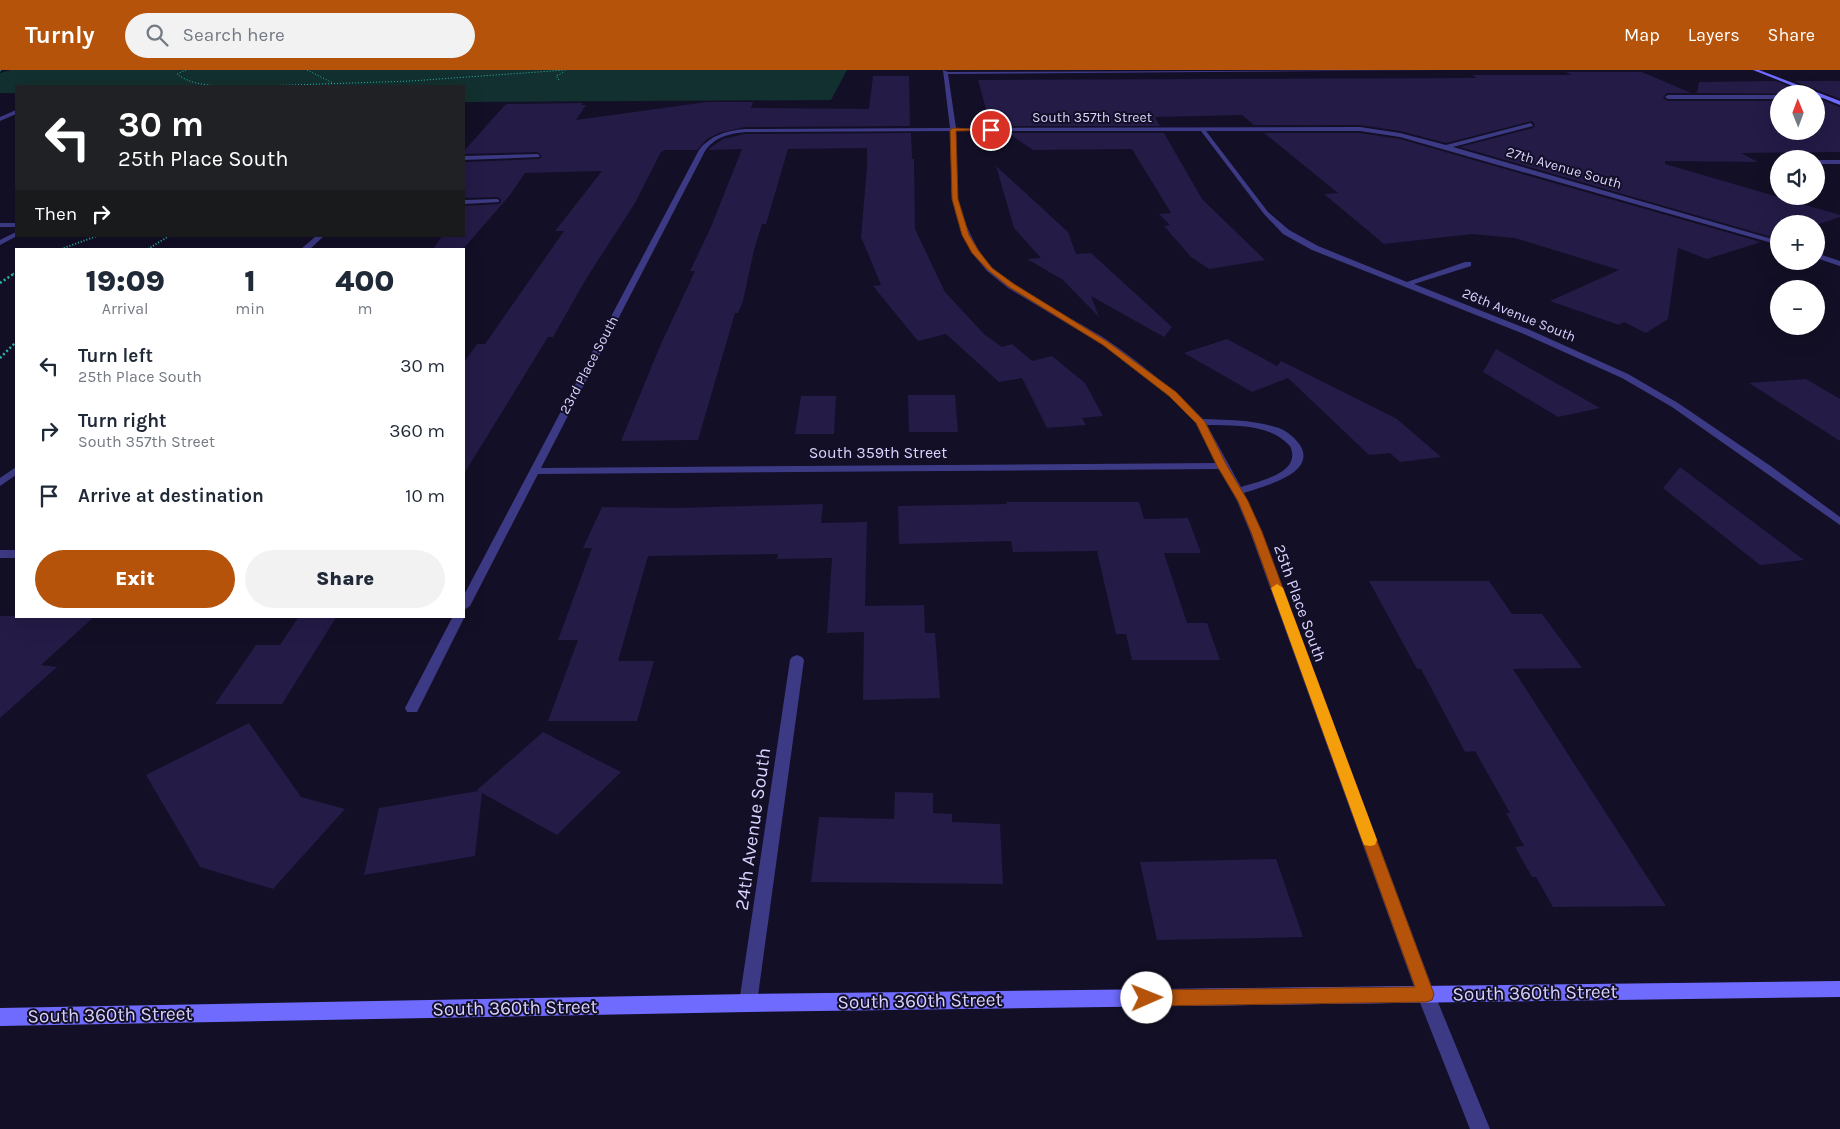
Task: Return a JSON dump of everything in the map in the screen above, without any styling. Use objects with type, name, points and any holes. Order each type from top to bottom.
[{"type":"street","points":[[945,72],[1444,70]]},
{"type":"street","points":[[1755,70],[1792,85]]},
{"type":"street","name":"25th Place South","points":[[945,72],[953,130],[955,199],[963,226],[975,251],[990,269],[1011,286],[1106,343],[1172,394],[1200,422],[1222,466],[1238,491],[1256,532],[1426,994],[1480,1129]]},
{"type":"street","points":[[1668,98],[1770,97]]},
{"type":"street","points":[[1825,97],[1840,103]]},
{"type":"street","points":[[0,119],[15,112]]},
{"type":"street","points":[[1446,147],[1531,125]]},
{"type":"street","name":"South 357th Street","points":[[724,134],[761,130],[1341,128]]},
{"type":"street","name":"27th Avenue South","points":[[1341,128],[1378,132],[1446,147],[1770,240]]},
{"type":"street","name":"26th Avenue South","points":[[1202,129],[1266,213],[1286,232],[1315,248],[1527,332],[1625,376],[1675,405],[1768,469],[1840,522]]},
{"type":"street","name":"23rd Place South","points":[[465,604],[702,150],[710,140],[724,134]]},
{"type":"street","points":[[465,158],[538,156]]},
{"type":"street","points":[[1825,162],[1840,162]]},
{"type":"street","points":[[465,202],[498,201]]},
{"type":"street","points":[[0,225],[15,225]]},
{"type":"street","points":[[0,243],[15,235]]},
{"type":"street","points":[[306,248],[320,237]]},
{"type":"street","points":[[1825,258],[1840,264]]},
{"type":"street","points":[[1407,284],[1468,264]]},
{"type":"street","points":[[1200,422],[1259,427],[1278,431],[1289,438],[1297,448],[1299,459],[1294,469],[1278,478],[1238,491]]},
{"type":"street","name":"South 359th Street","points":[[534,471],[1222,466]]},
{"type":"street","points":[[0,483],[15,471]]},
{"type":"street","points":[[0,554],[15,554]]},
{"type":"street","points":[[412,708],[458,618]]},
{"type":"street","name":"24th Avenue South","points":[[748,1003],[797,660]]},
{"type":"street","name":"South 360th Street","points":[[0,1017],[748,1003],[1840,989]]},
{"type":"path","points":[[186,70],[177,74],[180,78],[191,81],[237,85]]},
{"type":"path","points":[[307,70],[333,84]]},
{"type":"path","points":[[298,85],[411,81],[566,70]]},
{"type":"path","points":[[559,80],[556,76],[566,70]]},
{"type":"path","points":[[65,248],[94,237]]},
{"type":"path","points":[[150,248],[167,237]]},
{"type":"path","points":[[0,283],[15,273]]},
{"type":"path","points":[[0,358],[15,343]]},
{"type":"green space","points":[[11,70],[847,70],[831,100],[465,102],[465,85],[15,85],[15,93],[0,93],[0,73]]},
{"type":"building","points":[[1566,72],[1642,72],[1691,93],[1667,93],[1663,98],[1668,101],[1770,101],[1770,140],[1825,140],[1825,101],[1840,107],[1840,152],[1825,152],[1825,150],[1770,150],[1770,153],[1741,153],[1758,162],[1665,161],[1665,164],[1770,195],[1770,205],[1806,205],[1840,215],[1840,217],[1825,222],[1825,215],[1770,215],[1770,237],[1460,147],[1533,128],[1535,125],[1532,121],[1446,143],[1400,131],[1360,125],[1254,125],[1242,115],[1155,117],[1160,126],[998,126],[989,120],[978,80],[1477,78],[1472,75],[1572,75]]},
{"type":"building","points":[[873,76],[909,76],[910,126],[745,127],[719,133],[707,139],[697,150],[665,150],[661,152],[635,203],[586,279],[553,337],[548,337],[465,472],[465,361],[477,344],[485,344],[564,231],[555,231],[602,171],[525,173],[510,195],[464,248],[434,248],[441,237],[465,237],[465,206],[499,204],[501,202],[500,198],[497,197],[465,198],[465,162],[540,159],[542,157],[538,152],[465,154],[465,150],[504,106],[507,104],[583,103],[581,105],[586,105],[576,120],[707,102],[753,102],[751,108],[869,109]]},
{"type":"building","points":[[1776,81],[1786,85],[1770,85],[1770,94],[1697,93],[1699,82]]},
{"type":"building","points":[[1794,81],[1840,81],[1840,99],[1825,93],[1825,85],[1804,85]]},
{"type":"building","points":[[911,133],[912,159],[914,159],[915,229],[945,292],[984,334],[1002,347],[1012,344],[1032,361],[1052,356],[1085,383],[1103,416],[1082,418],[1086,425],[1047,428],[1022,378],[999,382],[946,334],[918,341],[873,286],[881,285],[861,237],[867,148],[788,149],[766,224],[762,224],[754,250],[743,301],[738,313],[735,313],[698,440],[621,441],[660,346],[695,271],[690,271],[711,227],[742,149],[709,150],[710,148],[723,139],[745,134]]},
{"type":"building","points":[[1008,133],[1164,133],[1202,199],[1265,260],[1209,269],[1191,257],[1164,226],[1170,225],[1159,214],[1171,213],[1132,149],[1033,150]]},
{"type":"building","points":[[1264,133],[1360,133],[1400,139],[1761,242],[1707,259],[1678,248],[1668,319],[1646,333],[1624,322],[1619,325],[1550,301],[1619,270],[1515,238],[1472,234],[1384,244],[1324,194],[1338,193]]},
{"type":"building","points":[[996,166],[1068,232],[1076,254],[1091,253],[1172,327],[1164,337],[1091,296],[1099,317],[1063,280],[1027,259],[1041,258],[1014,228]]},
{"type":"building","points":[[1227,339],[1277,366],[1281,361],[1397,419],[1441,457],[1400,462],[1390,453],[1369,455],[1288,378],[1252,392],[1184,353]]},
{"type":"building","points":[[1496,349],[1600,408],[1558,417],[1483,372]]},
{"type":"building","points":[[1806,379],[1840,399],[1840,441],[1749,383]]},
{"type":"building","points":[[908,395],[955,395],[958,432],[909,432]]},
{"type":"building","points":[[801,396],[836,396],[834,434],[795,434]]},
{"type":"building","points":[[1680,467],[1804,560],[1760,565],[1663,488]]},
{"type":"building","points":[[1006,502],[1139,502],[1144,519],[1188,518],[1201,553],[1164,553],[1187,623],[1207,623],[1220,660],[1132,660],[1126,634],[1116,634],[1097,551],[1013,552],[1011,541],[899,544],[898,506],[1007,504]]},
{"type":"building","points":[[823,504],[821,523],[867,522],[865,606],[924,605],[925,633],[935,633],[940,698],[863,700],[864,632],[827,633],[832,558],[777,559],[778,554],[648,556],[618,661],[654,661],[637,721],[548,721],[578,640],[558,640],[592,548],[583,548],[602,507],[676,508]]},
{"type":"building","points":[[1369,581],[1489,581],[1512,614],[1542,614],[1582,668],[1513,669],[1666,906],[1553,907],[1536,877],[1532,877],[1515,847],[1524,846],[1506,813],[1510,813],[1475,751],[1465,752],[1421,669],[1417,669]]},
{"type":"building","points":[[0,616],[15,616],[15,618],[93,618],[41,665],[57,667],[0,718]]},
{"type":"building","points":[[298,618],[336,618],[282,704],[215,704],[256,645],[280,645]]},
{"type":"building","points":[[249,723],[301,797],[345,809],[273,889],[200,867],[146,775]]},
{"type":"building","points":[[543,732],[621,772],[557,835],[482,793],[475,856],[364,875],[379,808],[478,791]]},
{"type":"building","points":[[895,792],[933,793],[933,813],[952,814],[952,822],[1000,824],[1003,884],[811,882],[819,817],[894,819]]},
{"type":"building","points":[[1276,859],[1303,937],[1157,940],[1140,862]]},
{"type":"slow traffic","points":[[1277,588],[1370,840]]},
{"type":"route","points":[[991,130],[953,130],[955,199],[966,235],[975,251],[990,269],[1011,286],[1106,343],[1172,394],[1200,422],[1222,466],[1238,491],[1256,532],[1426,994],[1147,998]]}]
